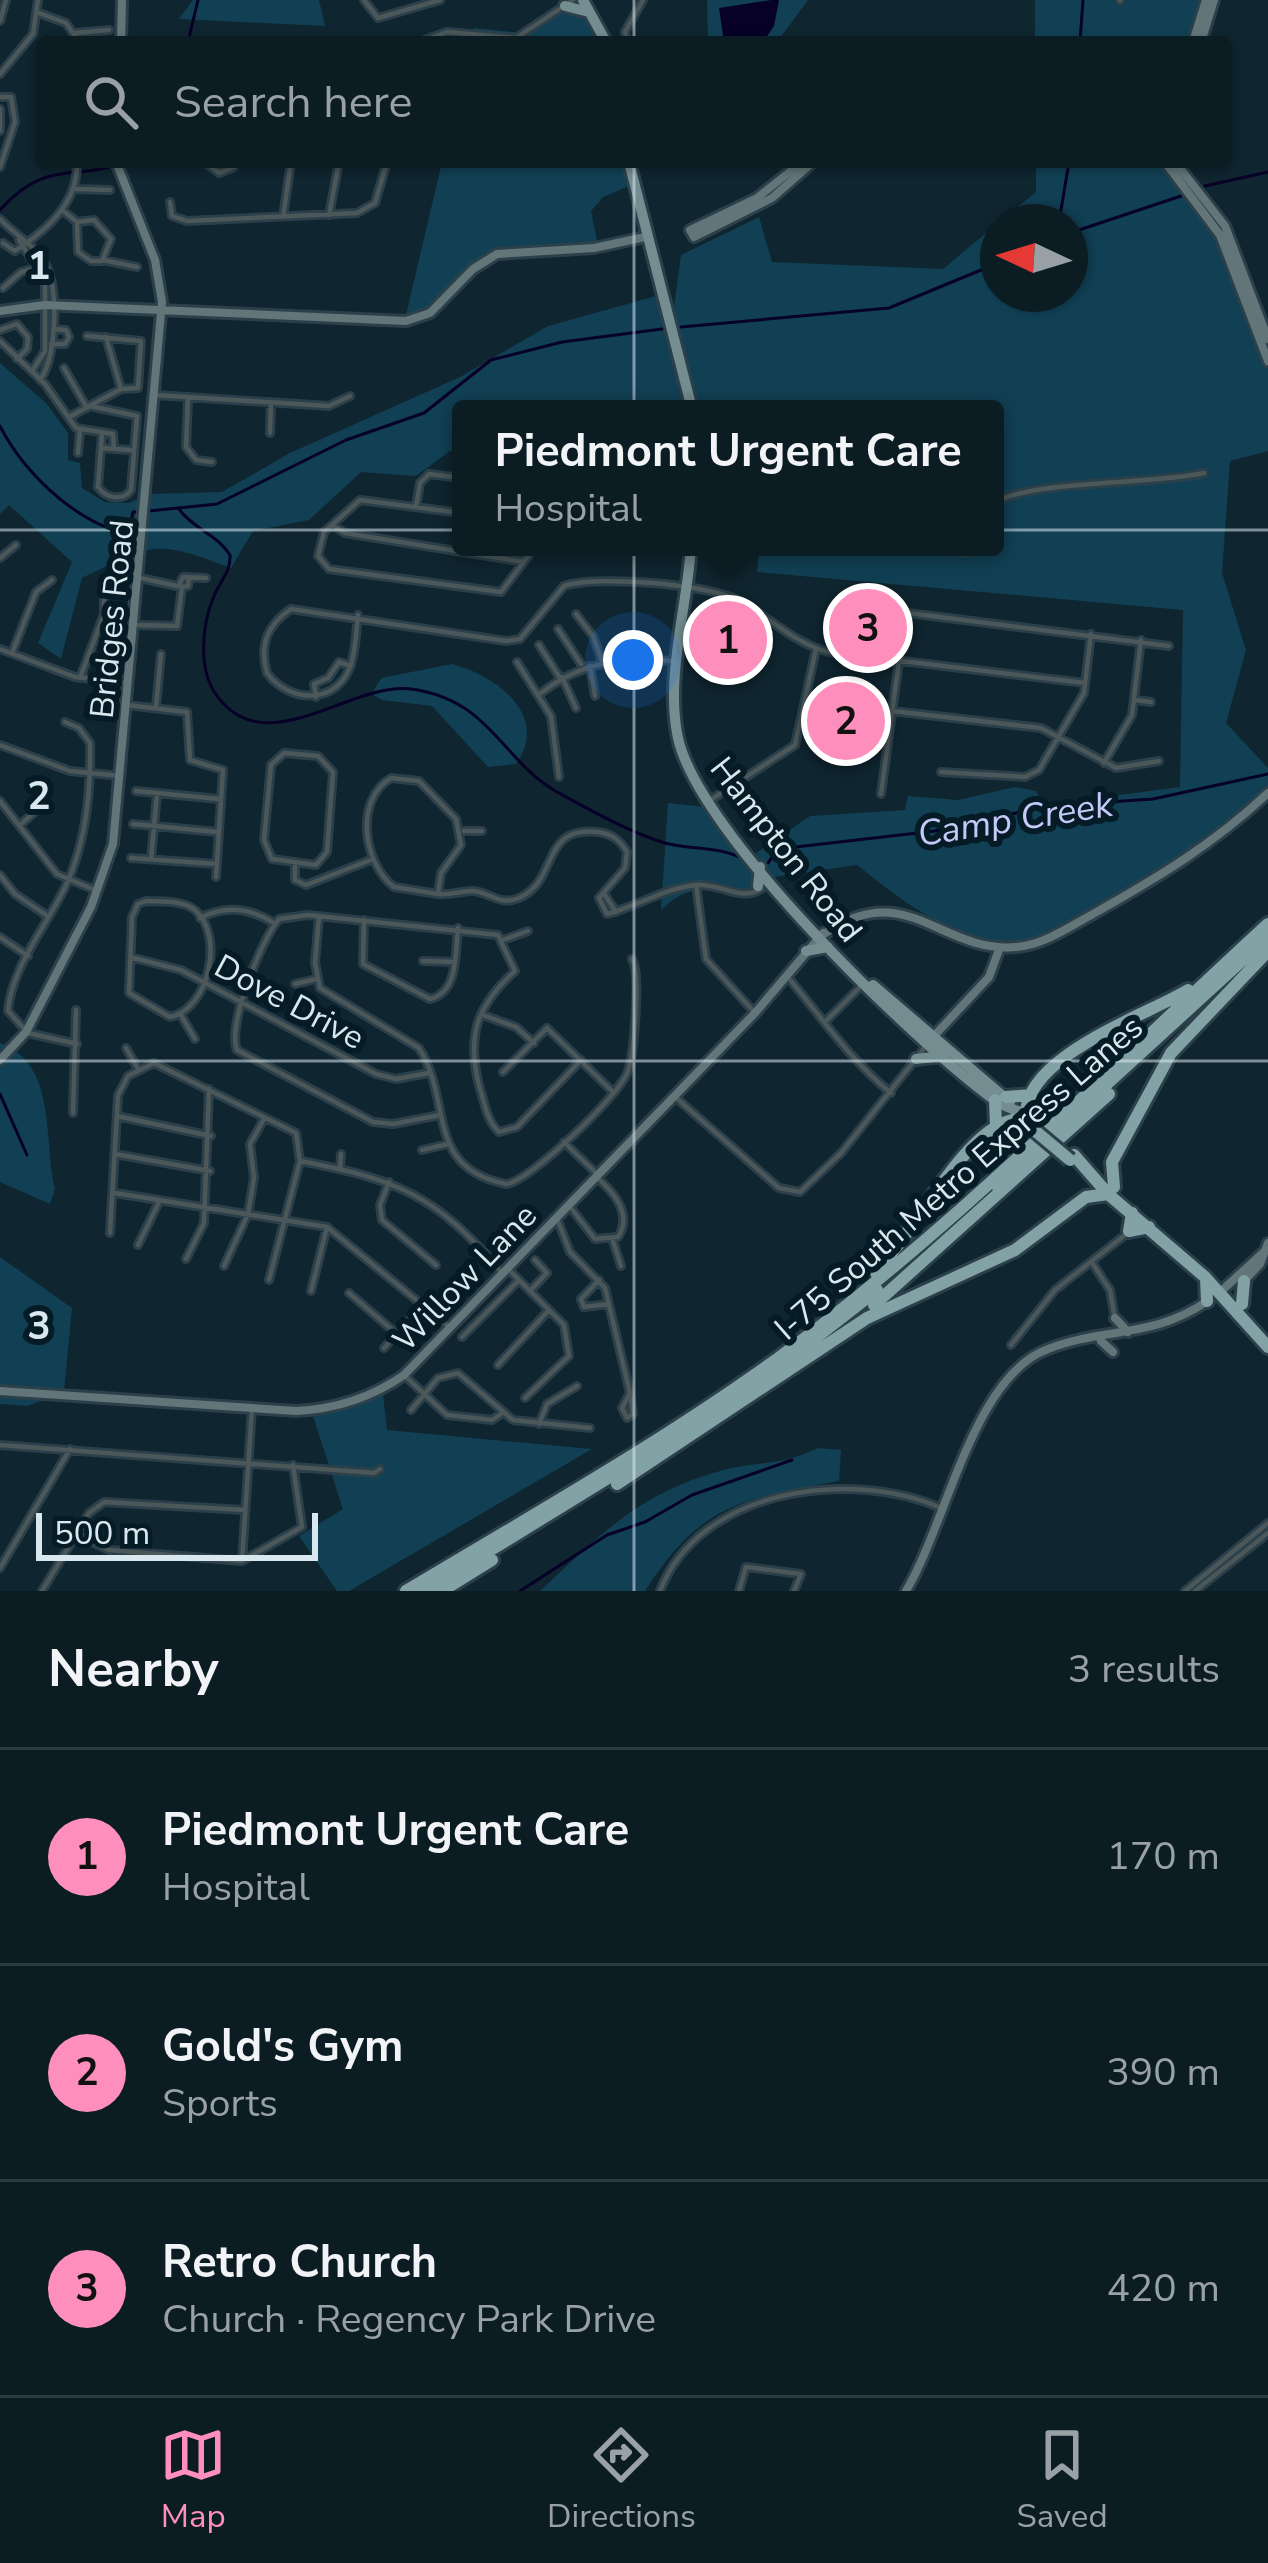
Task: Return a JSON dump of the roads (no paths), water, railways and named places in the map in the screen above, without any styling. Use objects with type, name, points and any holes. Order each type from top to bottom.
[{"type":"highway","points":[[406,1591],[670,1431],[779,1356],[912,1250],[1268,924]]},
{"type":"highway","points":[[1086,1197],[1093,1175],[1112,1162],[1177,1045],[1268,945]]},
{"type":"highway","points":[[822,1348],[1002,1192],[1268,945]]},
{"type":"highway","name":"I-75 South Metro Express Lanes","points":[[424,1591],[677,1438],[826,1334],[1268,945]]},
{"type":"highway","points":[[779,1356],[881,1267],[955,1166],[1088,1040],[1210,977]]},
{"type":"highway","points":[[996,1126],[1032,1094]]},
{"type":"highway","name":"Hampton Road","points":[[1012,1108],[1111,1190],[1268,1334]]},
{"type":"highway","points":[[442,1591],[677,1448],[879,1311],[1015,1250],[1086,1197],[1111,1190],[1112,1162]]},
{"type":"highway","name":"Hampton Road","points":[[1111,1190],[1205,1277],[1268,1347]]},
{"type":"highway","points":[[1132,1214],[1129,1231],[1149,1227]]},
{"type":"highway","points":[[1224,1297],[1244,1281]]},
{"type":"main road","points":[[586,0],[602,36]]},
{"type":"main road","points":[[569,2],[592,14]]},
{"type":"main road","points":[[629,168],[690,400]]},
{"type":"main road","name":"Hampton Road","points":[[690,556],[679,662],[678,738],[708,802],[768,880],[862,984],[934,1036]]},
{"type":"main road","name":"Hampton Road","points":[[801,914],[934,1036],[943,1052],[1012,1108]]},
{"type":"main road","points":[[806,951],[824,938]]},
{"type":"main road","points":[[916,1059],[943,1052],[934,1036]]},
{"type":"street","points":[[0,74],[33,34],[38,0]]},
{"type":"street","points":[[122,0],[122,36]]},
{"type":"street","points":[[364,0],[378,18],[440,0]]},
{"type":"street","points":[[627,36],[644,0]]},
{"type":"street","points":[[1199,36],[1210,0]]},
{"type":"street","points":[[519,36],[569,2]]},
{"type":"street","points":[[0,20],[3,5]]},
{"type":"street","points":[[39,14],[64,21],[77,36]]},
{"type":"street","points":[[76,33],[109,30]]},
{"type":"street","points":[[436,36],[447,32],[493,36]]},
{"type":"street","points":[[0,97],[10,97],[16,118],[0,167]]},
{"type":"street","points":[[0,114],[0,131]]},
{"type":"street","points":[[3,243],[12,252],[62,210],[76,189],[77,168]]},
{"type":"street","name":"Bridges Road","points":[[0,1060],[26,1032],[98,891],[113,844],[161,313],[154,260],[118,168]]},
{"type":"street","points":[[283,217],[290,168]]},
{"type":"street","points":[[329,215],[338,168]]},
{"type":"street","points":[[170,202],[172,216],[187,221],[369,209],[379,196],[386,168]]},
{"type":"street","points":[[794,168],[757,198],[692,234],[772,198],[806,168]]},
{"type":"street","points":[[1170,168],[1220,235],[1268,362]]},
{"type":"street","points":[[1180,168],[1225,226],[1268,339]]},
{"type":"street","points":[[76,189],[110,190]]},
{"type":"street","points":[[62,210],[77,222],[95,220],[109,235],[103,260]]},
{"type":"street","points":[[0,219],[44,266],[52,363],[40,380]]},
{"type":"street","points":[[77,222],[80,255],[137,267]]},
{"type":"street","points":[[0,311],[48,305],[406,321],[430,313],[481,262],[497,254],[594,248],[645,237]]},
{"type":"street","points":[[3,288],[21,272],[44,266]]},
{"type":"street","points":[[48,305],[48,327]]},
{"type":"street","points":[[22,307],[48,327],[65,330],[69,337],[65,344],[50,344]]},
{"type":"street","points":[[48,327],[59,312],[72,307]]},
{"type":"street","points":[[0,330],[16,324],[28,338],[28,347],[17,359]]},
{"type":"street","points":[[69,418],[121,389],[138,388],[142,344],[87,336]]},
{"type":"street","points":[[106,337],[121,389]]},
{"type":"street","points":[[0,341],[40,380],[80,430],[113,434],[114,449]]},
{"type":"street","points":[[31,373],[50,344]]},
{"type":"street","points":[[64,368],[89,407],[136,414],[131,490],[113,497],[98,487],[102,433]]},
{"type":"street","points":[[155,395],[329,406],[350,396]]},
{"type":"street","points":[[188,397],[186,447],[196,460],[212,462]]},
{"type":"street","points":[[270,433],[271,402]]},
{"type":"street","points":[[78,453],[80,430]]},
{"type":"street","points":[[101,448],[134,451]]},
{"type":"street","points":[[1004,499],[1024,492],[1145,484],[1204,473]]},
{"type":"street","points":[[416,507],[426,476],[452,477]]},
{"type":"street","points":[[452,512],[360,500],[320,540],[318,556],[329,569],[501,592],[529,556]]},
{"type":"street","points":[[332,525],[344,533],[452,550]]},
{"type":"street","points":[[0,558],[16,544]]},
{"type":"street","points":[[488,556],[525,562]]},
{"type":"street","points":[[140,578],[188,586],[189,577],[206,578]]},
{"type":"street","points":[[12,652],[36,592],[52,580]]},
{"type":"street","points":[[358,615],[351,666],[334,687],[316,697],[290,694],[267,673],[263,658],[271,625],[301,607],[358,615],[506,640],[520,639],[550,599],[572,584],[687,588],[739,600],[816,649],[1085,683]]},
{"type":"street","points":[[135,626],[175,628],[181,585]]},
{"type":"street","points":[[80,678],[104,614],[104,598]]},
{"type":"street","points":[[908,613],[1169,646]]},
{"type":"street","points":[[576,614],[593,636],[602,662]]},
{"type":"street","points":[[558,628],[586,665],[595,696]]},
{"type":"street","points":[[940,772],[1031,776],[1060,737],[1085,683],[1091,634]]},
{"type":"street","points":[[1104,763],[1129,722],[1141,640]]},
{"type":"street","points":[[539,645],[576,708]]},
{"type":"street","points":[[0,649],[80,678],[129,682]]},
{"type":"street","points":[[708,802],[795,745],[816,649]]},
{"type":"street","points":[[156,707],[161,654]]},
{"type":"street","points":[[316,697],[314,684],[328,678],[339,662],[351,666]]},
{"type":"street","points":[[517,662],[551,716],[559,777]]},
{"type":"street","points":[[541,694],[586,665],[679,662]]},
{"type":"street","points":[[881,794],[899,662]]},
{"type":"street","points":[[1135,700],[1151,702]]},
{"type":"street","points":[[127,704],[189,714],[189,758],[223,770],[216,877]]},
{"type":"street","points":[[892,711],[1041,728],[1116,768],[1159,760]]},
{"type":"street","points":[[64,722],[79,728],[90,743],[89,776],[69,880],[9,999],[11,1020],[26,1032],[77,1044]]},
{"type":"street","points":[[0,746],[89,776],[121,776]]},
{"type":"street","points":[[284,753],[318,756],[333,772],[326,852],[316,865],[295,865],[272,859],[264,841],[271,765],[284,753]]},
{"type":"street","points":[[437,894],[440,875],[457,854],[461,831],[419,781],[392,778],[378,788],[369,813],[373,859],[394,887],[437,894],[472,891],[493,900],[516,899],[534,886],[561,838],[578,831],[612,836],[627,852],[625,868],[598,902],[601,909],[616,912],[660,892],[696,885],[737,892],[768,880]]},
{"type":"street","points":[[136,791],[222,799]]},
{"type":"street","points":[[152,859],[157,794]]},
{"type":"street","points":[[824,938],[846,921],[886,910],[1000,947],[1050,938],[1222,837],[1268,794]]},
{"type":"street","points":[[0,801],[21,824],[35,852],[69,880],[98,891]]},
{"type":"street","points":[[21,824],[38,810]]},
{"type":"street","points":[[133,824],[219,832]]},
{"type":"street","points":[[461,831],[482,831]]},
{"type":"street","points":[[130,858],[217,864]]},
{"type":"street","points":[[295,865],[294,878],[304,885],[373,859]]},
{"type":"street","points":[[0,875],[15,894],[49,917]]},
{"type":"street","points":[[696,885],[706,959],[755,1013]]},
{"type":"street","points":[[138,904],[181,904],[200,918],[213,948],[202,982],[181,1015],[170,1017],[129,993],[130,957],[132,917],[138,904]]},
{"type":"street","points":[[200,918],[219,910],[243,910],[274,924]]},
{"type":"street","points":[[440,1115],[384,1125],[262,1066],[234,1042],[242,1006],[274,924],[290,915],[319,916],[488,931],[503,940],[515,971],[493,989],[471,1055],[490,1120],[499,1132],[517,1127],[581,1060]]},
{"type":"street","points":[[319,916],[316,979],[332,999],[414,1044],[429,1073],[448,1144],[472,1171],[511,1184],[523,1181],[564,1142],[629,1069],[637,967],[632,959]]},
{"type":"street","points":[[364,920],[363,964],[425,999],[440,996],[454,962],[458,928]]},
{"type":"street","points":[[503,940],[528,931]]},
{"type":"street","points":[[0,937],[28,956]]},
{"type":"street","points":[[673,1095],[791,1192],[814,1183],[989,976],[1000,947]]},
{"type":"street","name":"Willow Lane","points":[[0,1395],[252,1408],[335,1407],[373,1394],[404,1375],[755,1013],[806,951]]},
{"type":"street","name":"Dove Drive","points":[[130,957],[171,965],[376,1074],[396,1078],[429,1073]]},
{"type":"street","points":[[423,961],[454,962]]},
{"type":"street","points":[[786,975],[827,1020],[834,1037],[891,1093]]},
{"type":"street","points":[[296,984],[316,979]]},
{"type":"street","points":[[827,1020],[862,984]]},
{"type":"street","points":[[0,995],[9,999]]},
{"type":"street","points":[[73,1113],[76,1010]]},
{"type":"street","points":[[181,1015],[195,1039]]},
{"type":"street","points":[[483,1015],[508,1023],[534,1042]]},
{"type":"street","points":[[503,1072],[547,1028],[612,1091]]},
{"type":"street","points":[[126,1048],[138,1069]]},
{"type":"street","points":[[110,1233],[118,1095],[138,1069],[154,1063],[296,1133],[300,1161],[268,1280]]},
{"type":"street","points":[[186,1259],[198,1242],[206,1209],[209,1089]]},
{"type":"street","points":[[117,1116],[211,1136]]},
{"type":"street","points":[[224,1266],[248,1214],[254,1178],[250,1144],[264,1119]]},
{"type":"street","points":[[564,1142],[622,1212],[625,1227],[614,1241]]},
{"type":"street","points":[[422,1150],[448,1144]]},
{"type":"street","points":[[115,1154],[210,1172]]},
{"type":"street","points":[[340,1169],[341,1154]]},
{"type":"street","points":[[300,1161],[389,1182],[431,1203],[549,1310],[567,1330],[569,1356],[525,1398]]},
{"type":"street","points":[[389,1182],[380,1205],[382,1220],[436,1265]]},
{"type":"street","points":[[113,1193],[327,1227],[425,1302],[448,1326]]},
{"type":"street","points":[[138,1245],[159,1202]]},
{"type":"street","points":[[568,1204],[584,1218],[593,1238],[614,1241]]},
{"type":"street","points":[[556,1217],[570,1252],[598,1280],[610,1304],[614,1342],[630,1394]]},
{"type":"street","points":[[311,1291],[327,1227]]},
{"type":"street","points":[[1011,1345],[1036,1310],[1129,1231]]},
{"type":"street","points":[[614,1241],[621,1266]]},
{"type":"street","points":[[1116,1336],[1157,1334],[1224,1297],[1267,1248]]},
{"type":"street","points":[[1244,1281],[1267,1248]]},
{"type":"street","points":[[530,1291],[547,1273],[535,1260]]},
{"type":"street","points":[[1091,1263],[1109,1288],[1116,1336]]},
{"type":"street","points":[[462,1337],[520,1280]]},
{"type":"street","points":[[598,1280],[581,1299],[584,1307],[610,1304]]},
{"type":"street","points":[[349,1293],[397,1334]]},
{"type":"street","points":[[906,1591],[946,1510],[986,1405],[1004,1381],[1037,1353],[1070,1342],[1168,1324],[1224,1297]]},
{"type":"street","points":[[384,1348],[425,1302]]},
{"type":"street","points":[[498,1365],[549,1310]]},
{"type":"street","points":[[1115,1318],[1130,1333]]},
{"type":"street","points":[[1094,1339],[1113,1352]]},
{"type":"street","points":[[411,1410],[445,1373],[458,1373],[501,1414],[539,1424],[590,1428]]},
{"type":"street","points":[[404,1375],[454,1417],[492,1420],[501,1414]]},
{"type":"street","points":[[539,1424],[548,1404],[578,1386]]},
{"type":"street","points":[[242,1561],[252,1408]]},
{"type":"street","points":[[0,1445],[374,1473],[380,1469]]},
{"type":"street","points":[[0,1568],[71,1448]]},
{"type":"street","points":[[75,1534],[109,1550],[242,1561],[302,1527],[293,1465]]},
{"type":"street","points":[[661,1587],[667,1571],[720,1519],[742,1507],[835,1489],[902,1496],[946,1510]]},
{"type":"street","points":[[43,1591],[96,1506],[116,1499],[244,1510]]},
{"type":"street","points":[[1185,1591],[1268,1523]]},
{"type":"street","points":[[1195,1591],[1268,1533]]},
{"type":"street","points":[[739,1591],[746,1568],[801,1574],[794,1591]]},
{"type":"waterway","points":[[189,36],[198,0]]},
{"type":"waterway","points":[[1080,36],[1083,0]]},
{"type":"waterway","points":[[0,210],[46,177],[106,168]]},
{"type":"waterway","points":[[1062,204],[1068,168]]},
{"type":"waterway","points":[[1205,186],[1268,172]]},
{"type":"waterway","points":[[1088,227],[1184,195]]},
{"type":"waterway","points":[[681,327],[889,308],[980,270]]},
{"type":"waterway","points":[[149,511],[217,504],[346,440],[424,413],[491,360],[562,342],[662,329]]},
{"type":"waterway","name":"Camp Creek","points":[[0,426],[35,476],[84,516],[120,532],[130,528],[133,512],[140,512]]},
{"type":"waterway","name":"Camp Creek","points":[[178,508],[230,555],[210,607],[204,645],[210,683],[235,713],[258,722],[282,722],[387,690],[438,695],[477,718],[521,764],[557,792],[665,843],[726,852],[744,860]]},
{"type":"waterway","name":"Camp Creek","points":[[768,863],[778,849],[935,831],[1048,806],[1153,799],[1268,774]]},
{"type":"waterway","points":[[0,1094],[27,1155]]},
{"type":"waterway","points":[[520,1591],[607,1535],[645,1522],[692,1495],[792,1460]]},
{"type":"place","name":"Retro Church","points":[[868,628]]},
{"type":"place","name":"Piedmont Urgent Care","points":[[728,640]]},
{"type":"place","name":"Gold's Gym","points":[[846,721]]}]
